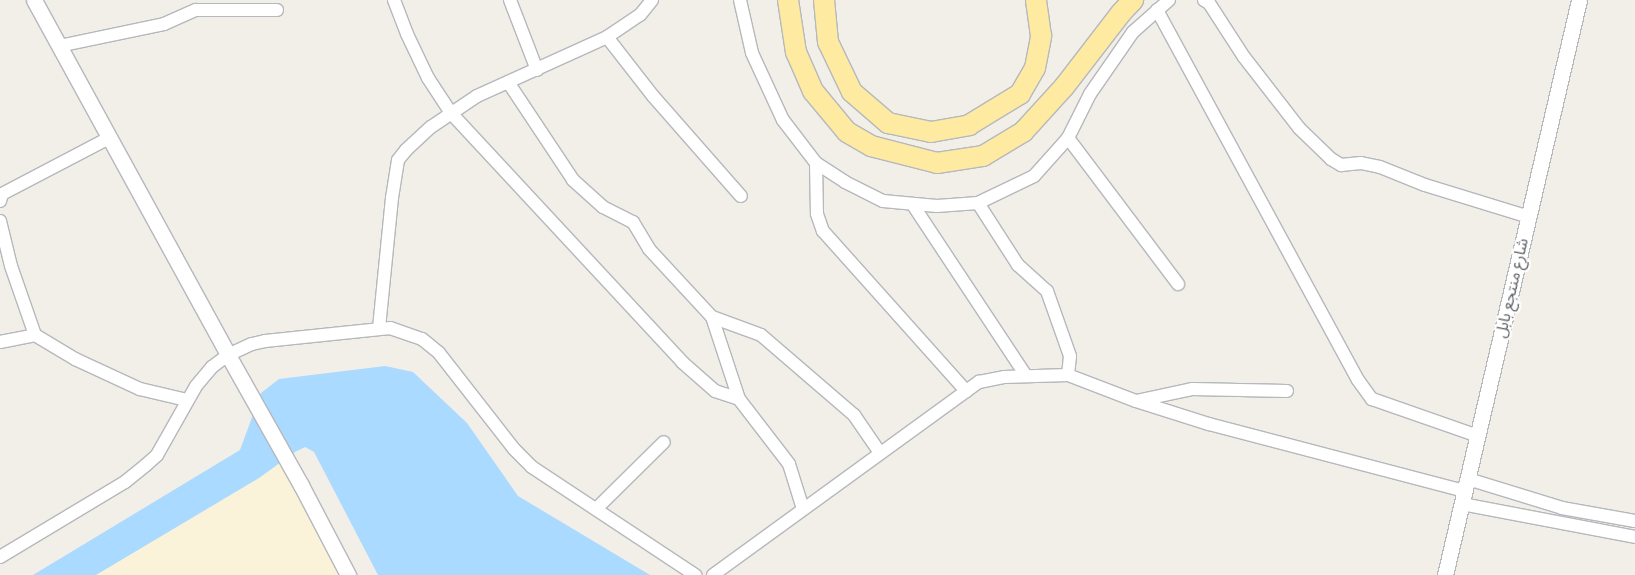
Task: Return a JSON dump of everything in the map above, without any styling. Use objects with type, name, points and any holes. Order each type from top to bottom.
[{"type":"highway","points":[[788,0],[796,52],[813,91],[847,132],[871,146],[937,163],[983,156],[1023,132],[1064,86],[1120,13],[1133,0]]},
{"type":"highway","points":[[824,0],[828,42],[852,92],[888,123],[931,132],[969,125],[1020,94],[1035,68],[1041,36],[1036,0]]},
{"type":"street","points":[[34,0],[242,381],[294,472],[348,575]]},
{"type":"street","points":[[394,0],[407,34],[428,78],[450,114],[682,362],[715,391],[740,399]]},
{"type":"street","points":[[510,0],[537,70]]},
{"type":"street","points":[[379,328],[398,160],[430,127],[477,96],[607,37],[640,15],[652,0]]},
{"type":"street","points":[[740,0],[752,53],[783,120],[816,163],[845,182],[883,201],[913,206],[978,203],[1034,176],[1068,138],[1090,94],[1128,39],[1168,0]]},
{"type":"street","points":[[1204,0],[1209,3],[1244,58],[1299,128],[1331,160],[1341,165],[1361,163],[1380,167],[1425,185],[1529,217]]},
{"type":"street","name":"شارع منتجع بابل","points":[[1446,575],[1579,0]]},
{"type":"street","points":[[59,46],[164,24],[196,10],[277,10]]},
{"type":"street","points":[[1157,10],[1358,380],[1372,399],[1478,436]]},
{"type":"street","points":[[607,37],[653,96],[741,196]]},
{"type":"street","points":[[508,82],[573,180],[603,207],[633,222],[649,249],[712,317],[740,399],[789,464],[803,509]]},
{"type":"street","points":[[0,201],[2,194],[109,138]]},
{"type":"street","points":[[1068,138],[1178,284]]},
{"type":"street","points":[[816,163],[817,214],[823,231],[966,391]]},
{"type":"street","points":[[978,203],[1018,265],[1047,291],[1070,356],[1068,375]]},
{"type":"street","points":[[913,206],[1026,376]]},
{"type":"street","points":[[0,221],[11,266],[35,336]]},
{"type":"street","points":[[712,317],[761,334],[854,415],[880,452]]},
{"type":"street","points":[[0,557],[125,482],[146,466],[157,455],[205,374],[228,355],[246,346],[265,341],[379,328],[401,330],[431,345],[523,460],[694,575]]},
{"type":"street","points":[[0,342],[35,336],[75,359],[140,388],[188,400]]},
{"type":"street","points":[[713,575],[979,382],[1004,376],[1068,375],[1136,401],[1209,424],[1635,537]]},
{"type":"street","points":[[1136,401],[1192,388],[1287,391]]},
{"type":"street","points":[[596,509],[664,442]]},
{"type":"street","points":[[1465,491],[1635,521]]},
{"type":"sand","points":[[286,458],[344,575],[96,575],[259,478]]},
{"type":"water","points":[[385,366],[413,372],[467,423],[518,496],[650,575],[378,575],[314,452],[305,447],[259,478],[96,575],[33,575],[240,450],[261,393],[279,379]]}]
